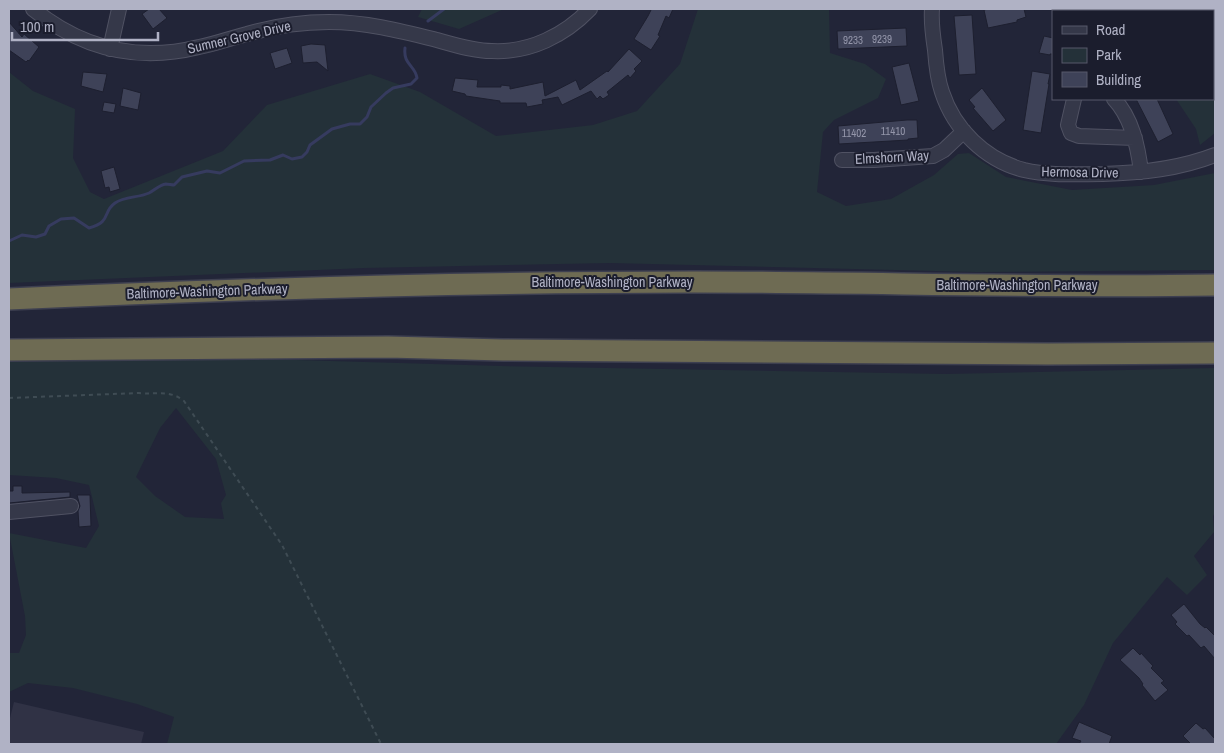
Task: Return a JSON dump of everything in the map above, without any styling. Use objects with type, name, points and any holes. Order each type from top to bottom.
[{"type":"highway","name":"Baltimore-Washington Parkway","points":[[9,299],[269,288],[498,282],[1039,286],[1215,285]]},
{"type":"highway","points":[[9,350],[388,347],[503,350],[1038,354],[1215,353]]},
{"type":"street","name":"Sumner Grove Drive","points":[[33,9],[76,38],[110,49],[130,52],[167,53],[199,48],[269,28],[310,22],[331,22],[390,28],[473,49],[508,51],[524,48],[556,36],[569,28],[590,9]]},
{"type":"street","points":[[110,49],[119,9]]},
{"type":"street","name":"Hermosa Drive","points":[[932,9],[939,80],[949,110],[964,131],[989,154],[1022,169],[1068,175],[1141,172],[1188,165],[1215,154]]},
{"type":"street","points":[[1074,100],[1068,125],[1071,132],[1079,136],[1135,138]]},
{"type":"street","points":[[1115,100],[1122,110],[1135,138],[1141,172]]},
{"type":"street","name":"Elmshorn Way","points":[[842,160],[933,156],[944,150],[964,131]]},
{"type":"street","points":[[9,512],[71,506]]},
{"type":"path","points":[[9,398],[139,393],[152,395],[165,393],[177,396],[184,401],[282,545],[381,744]]},
{"type":"shaded area","points":[[14,702],[144,732],[141,744],[9,744],[9,722]]},
{"type":"green space","points":[[422,9],[504,9],[459,29],[418,17]]},
{"type":"green space","points":[[698,9],[829,9],[830,53],[865,64],[886,79],[878,98],[834,120],[823,132],[817,192],[846,206],[891,199],[934,175],[958,154],[969,153],[1006,177],[1072,190],[1154,185],[1215,173],[1215,270],[976,272],[610,263],[364,268],[9,283],[9,72],[33,91],[75,109],[73,158],[90,192],[104,199],[223,151],[267,105],[370,74],[420,92],[496,136],[593,125],[637,111],[680,64]]},
{"type":"green space","points":[[1215,9],[1215,133],[1200,145],[1196,129],[1177,100],[1214,100],[1214,10],[1105,10]]},
{"type":"green space","points":[[196,357],[501,366],[945,374],[1215,368],[1214,532],[1194,556],[1207,575],[1187,595],[1167,577],[1113,643],[1084,705],[1056,744],[167,744],[174,717],[137,704],[73,688],[28,683],[9,692],[9,653],[19,653],[26,635],[25,616],[9,533],[86,548],[99,526],[89,485],[56,478],[9,475],[9,361]],"holes":[[[176,408],[216,459],[226,495],[221,503],[224,519],[185,517],[155,496],[136,477],[160,428]]]},
{"type":"building","points":[[149,9],[159,9],[167,18],[153,29],[142,14]]},
{"type":"building","points":[[649,9],[673,9],[669,18],[666,16],[658,35],[660,36],[651,50],[634,39],[651,10]]},
{"type":"building","points":[[1024,9],[1026,17],[1017,20],[1017,22],[988,28],[984,10]]},
{"type":"building","points":[[972,15],[976,74],[959,75],[954,16]]},
{"type":"building","points":[[9,22],[22,37],[24,34],[39,47],[29,61],[26,62],[9,50]]},
{"type":"building","points":[[906,28],[907,46],[838,49],[837,31]]},
{"type":"building","points":[[1044,36],[1052,38],[1052,54],[1039,53]]},
{"type":"building","points":[[311,44],[325,45],[328,71],[317,62],[303,63],[301,46]]},
{"type":"building","points":[[287,48],[292,63],[275,69],[270,53]]},
{"type":"building","points":[[629,49],[642,61],[634,69],[636,71],[630,78],[628,75],[607,92],[609,95],[603,99],[600,96],[597,99],[591,91],[562,105],[558,97],[542,100],[543,104],[527,107],[526,103],[500,103],[500,101],[466,96],[465,94],[452,91],[455,78],[478,80],[477,87],[501,87],[501,85],[510,86],[510,89],[543,82],[545,96],[576,80],[580,90],[608,72]]},
{"type":"building","points":[[909,63],[919,101],[901,105],[892,67]]},
{"type":"building","points":[[1032,71],[1050,74],[1041,133],[1023,130]]},
{"type":"building","points":[[83,72],[107,74],[103,92],[81,86]]},
{"type":"building","points":[[123,88],[141,93],[138,110],[120,106]]},
{"type":"building","points":[[982,88],[1006,120],[993,131],[973,108],[975,107],[969,100]]},
{"type":"building","points":[[1137,100],[1157,100],[1173,134],[1158,142]]},
{"type":"building","points":[[104,102],[116,104],[114,113],[102,111]]},
{"type":"building","points":[[917,120],[918,138],[839,144],[838,126]]},
{"type":"building","points":[[114,167],[120,189],[110,192],[109,187],[105,188],[101,171]]},
{"type":"building","points":[[13,486],[22,486],[22,493],[70,492],[70,497],[9,503],[9,491],[13,491]]},
{"type":"building","points":[[77,495],[90,495],[91,526],[79,527],[78,511],[80,506]]},
{"type":"building","points":[[1184,604],[1200,624],[1215,636],[1215,659],[1204,646],[1201,648],[1175,624],[1177,622],[1171,615]]},
{"type":"building","points":[[1133,648],[1140,655],[1141,653],[1153,666],[1151,668],[1164,681],[1161,683],[1168,690],[1155,701],[1142,685],[1139,678],[1120,660]]},
{"type":"building","points":[[1079,722],[1112,736],[1109,744],[1079,744],[1081,741],[1072,738]]},
{"type":"building","points":[[1196,723],[1203,729],[1205,728],[1215,739],[1215,744],[1191,744],[1183,736]]},
{"type":"waterway","points":[[428,21],[444,9]]},
{"type":"waterway","points":[[9,241],[22,235],[36,237],[45,234],[49,226],[61,219],[74,218],[89,228],[96,226],[104,220],[111,206],[115,203],[127,198],[145,195],[159,186],[166,184],[174,185],[182,177],[207,171],[220,173],[244,161],[270,160],[283,155],[292,159],[302,157],[310,145],[332,129],[350,124],[360,124],[367,117],[371,107],[386,93],[393,88],[411,84],[417,78],[414,70],[407,62],[405,48]]}]
